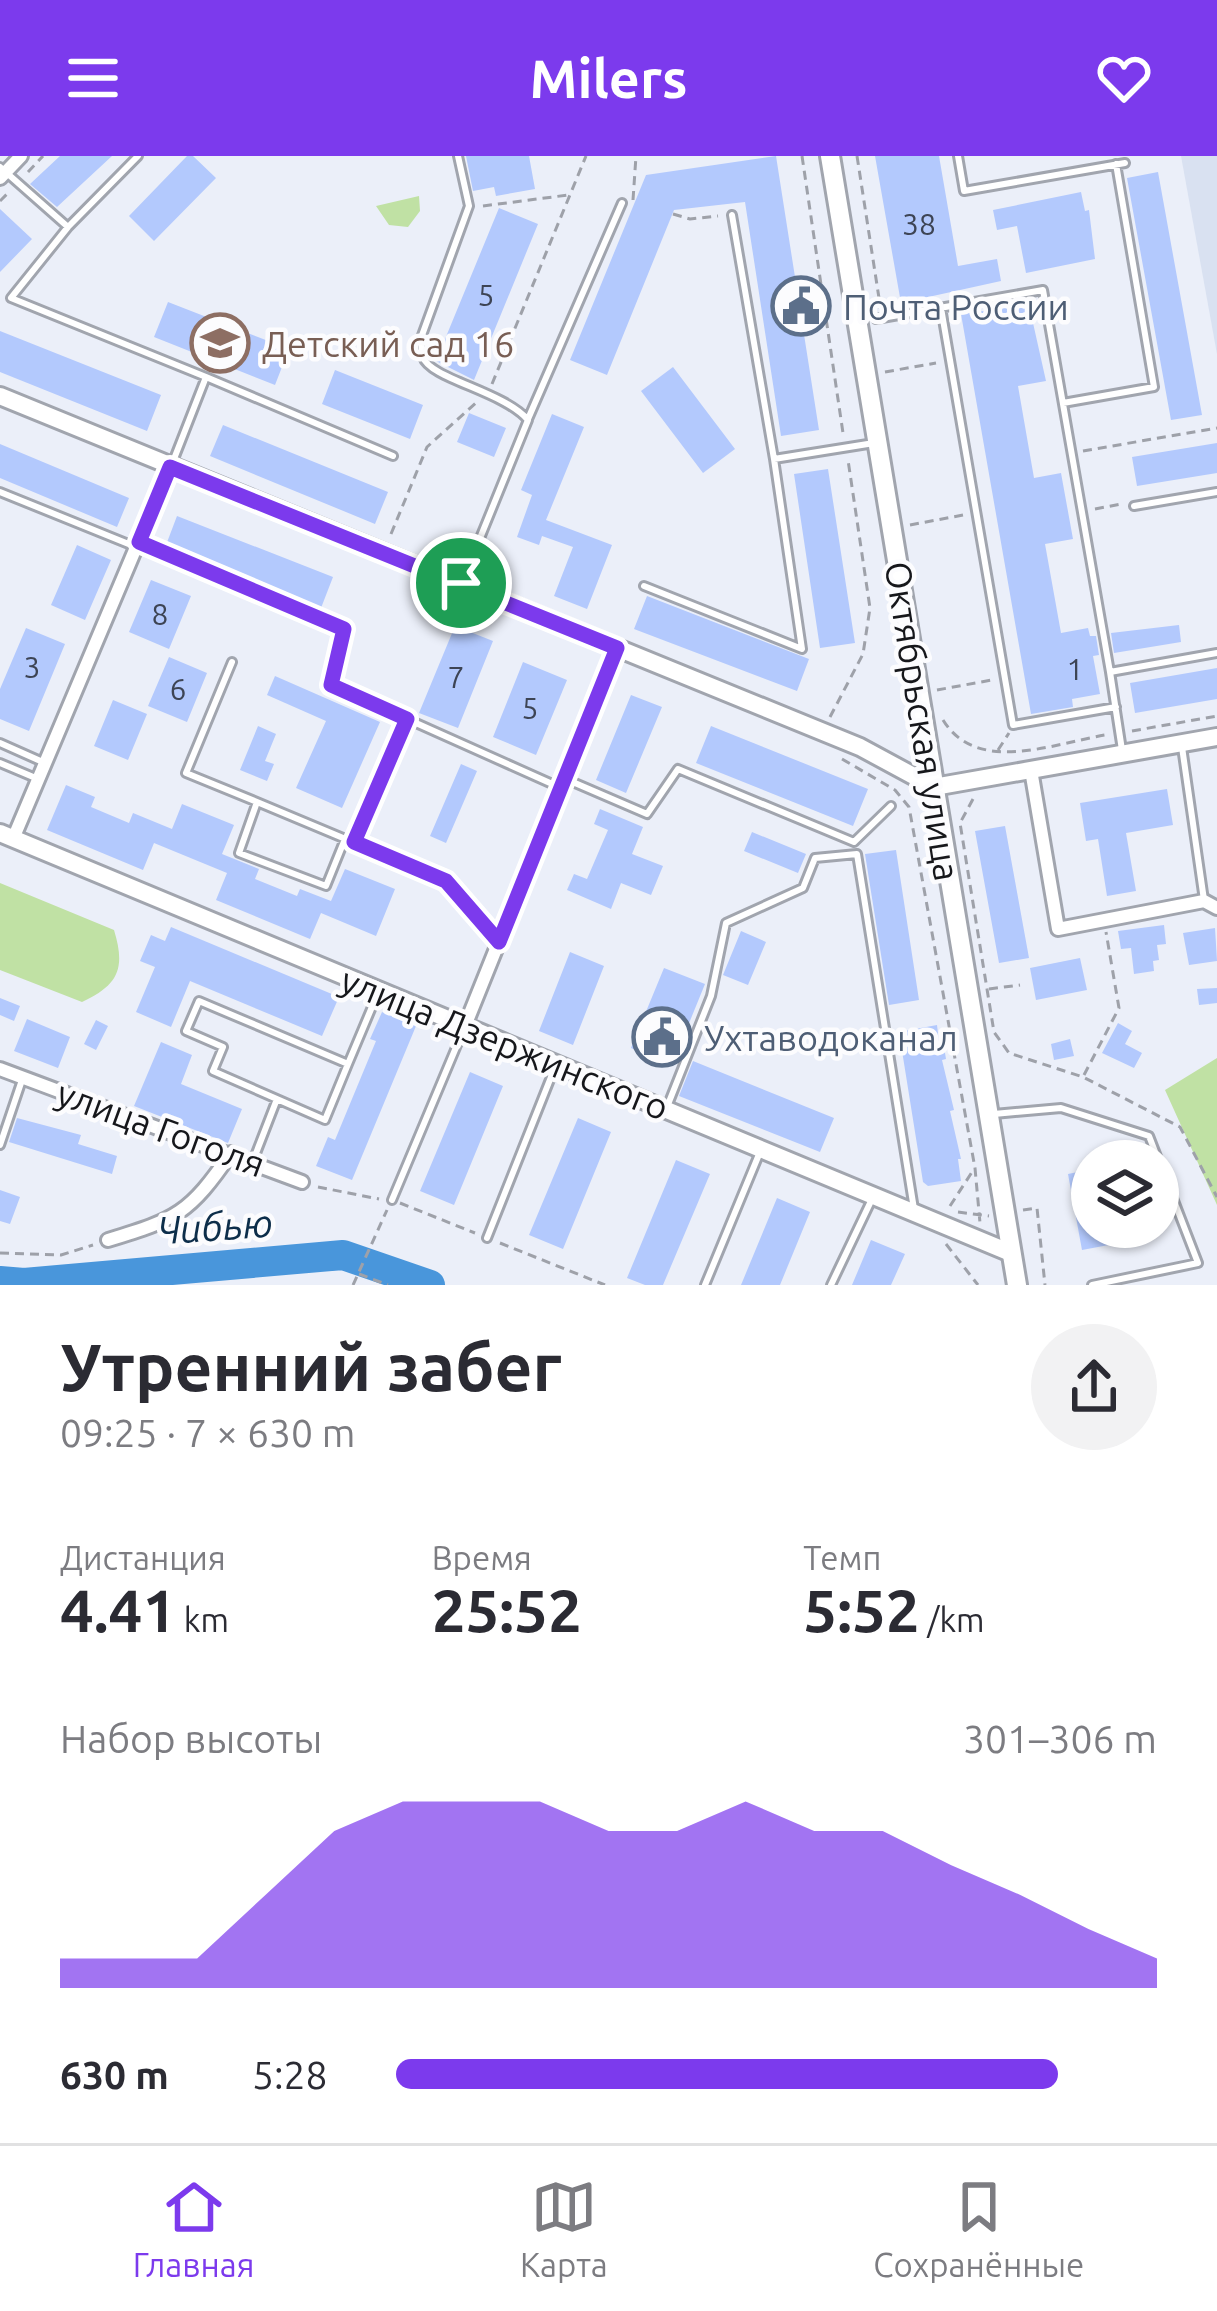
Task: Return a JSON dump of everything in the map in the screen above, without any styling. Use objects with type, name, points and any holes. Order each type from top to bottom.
[{"type":"main road","name":"Октябрьская улица","points":[[830,156],[1017,1285]]},
{"type":"street","points":[[2,172],[21,156]]},
{"type":"street","points":[[0,396],[860,747],[934,787],[1217,736]]},
{"type":"street","points":[[7,836],[45,763],[170,467]]},
{"type":"street","points":[[465,1026],[617,648]]},
{"type":"street","points":[[1031,770],[1058,929],[1211,904]]},
{"type":"street","name":"улица Дзержинского","points":[[7,836],[1011,1253]]},
{"type":"street","name":"улица Гоголя","points":[[0,1069],[302,1182]]},
{"type":"street","points":[[108,1240],[171,1221],[207,1187],[230,1153]]},
{"type":"lane","points":[[138,156],[68,227],[11,298],[393,456]]},
{"type":"lane","points":[[458,156],[469,206],[421,338],[423,357],[432,371],[515,405],[528,420]]},
{"type":"lane","points":[[958,156],[964,190],[1120,164],[1154,387],[1063,403]]},
{"type":"lane","points":[[2,172],[68,227]]},
{"type":"lane","points":[[461,583],[622,203]]},
{"type":"lane","points":[[644,586],[802,649],[732,214]]},
{"type":"lane","points":[[876,319],[1043,290],[1122,754]]},
{"type":"lane","points":[[941,308],[1013,725],[1116,707]]},
{"type":"lane","points":[[170,467],[206,377]]},
{"type":"lane","points":[[775,460],[877,443]]},
{"type":"lane","points":[[0,492],[344,629],[331,685],[647,814],[678,769],[854,842],[891,806]]},
{"type":"lane","points":[[1134,506],[1217,492]]},
{"type":"lane","points":[[1110,672],[1217,653]]},
{"type":"lane","points":[[232,662],[186,773],[446,881],[499,942]]},
{"type":"lane","points":[[257,802],[239,853],[326,886],[407,719]]},
{"type":"lane","points":[[0,743],[45,763]]},
{"type":"lane","points":[[1181,743],[1211,904]]},
{"type":"lane","points":[[0,763],[38,778]]},
{"type":"lane","points":[[666,1110],[711,996],[726,922],[803,888],[814,858],[857,854],[914,1213]]},
{"type":"lane","points":[[348,1064],[199,1001],[186,1031],[224,1047],[214,1071],[325,1120],[379,992]]},
{"type":"lane","points":[[392,1200],[465,1026]]},
{"type":"lane","points":[[487,1238],[556,1064]]},
{"type":"lane","points":[[0,1145],[23,1077]]},
{"type":"lane","points":[[253,1161],[278,1099]]},
{"type":"lane","points":[[990,1115],[1060,1108],[1149,1136],[1198,1263],[1092,1285]]},
{"type":"lane","points":[[706,1285],[762,1149]]},
{"type":"lane","points":[[830,1285],[874,1196]]},
{"type":"path","points":[[388,542],[427,447],[489,392],[586,156]]},
{"type":"path","points":[[636,156],[636,200]]},
{"type":"path","points":[[857,156],[879,298],[876,319]]},
{"type":"path","points":[[469,206],[570,195]]},
{"type":"path","points":[[673,214],[690,218],[732,214]]},
{"type":"path","points":[[885,372],[950,361]]},
{"type":"path","points":[[1072,453],[1217,428]]},
{"type":"path","points":[[1082,511],[1134,506]]},
{"type":"path","points":[[910,525],[976,513]]},
{"type":"path","points":[[935,678],[940,704]]},
{"type":"path","points":[[937,690],[1005,678]]},
{"type":"path","points":[[942,719],[962,742],[975,750],[996,753],[1013,725]]},
{"type":"path","points":[[838,757],[895,790],[909,807],[975,1168],[981,1217],[978,1240]]},
{"type":"path","points":[[1083,1077],[1119,1008],[1104,920]]},
{"type":"path","points":[[987,990],[1020,985]]},
{"type":"path","points":[[948,1209],[975,1168]]},
{"type":"path","name":"улица Гоголя","points":[[302,1182],[360,1198],[392,1200]]},
{"type":"path","points":[[353,1285],[392,1200]]},
{"type":"path","points":[[1036,1208],[1045,1285]]},
{"type":"path","points":[[941,1238],[978,1285]]},
{"type":"path","points":[[0,1253],[61,1255],[108,1240]]},
{"type":"path","points":[[358,1273],[388,1285]]},
{"type":"shaded area","points":[[1181,156],[1217,156],[1217,354]]},
{"type":"green space","points":[[419,196],[420,211],[408,227],[389,225],[376,206]]},
{"type":"green space","points":[[0,883],[114,930],[119,965],[111,982],[82,1002],[0,970]]},
{"type":"green space","points":[[1217,1058],[1217,1205],[1165,1090]]},
{"type":"building","points":[[60,156],[112,156],[57,207],[30,184]]},
{"type":"building","points":[[187,156],[193,156],[216,178],[154,241],[129,216]]},
{"type":"building","points":[[466,156],[529,156],[535,189],[496,196],[494,187],[473,191]]},
{"type":"building","points":[[776,156],[819,430],[781,436],[745,202],[674,210],[607,375],[570,360],[646,175]]},
{"type":"building","points":[[875,156],[939,156],[958,266],[997,259],[1001,281],[901,303]]},
{"type":"building","points":[[1158,172],[1202,415],[1171,420],[1127,178]]},
{"type":"building","points":[[1081,192],[1085,211],[1089,210],[1095,259],[1026,273],[1017,226],[997,230],[993,210]]},
{"type":"building","points":[[499,208],[538,224],[474,380],[436,361]]},
{"type":"building","points":[[0,209],[32,239],[0,272]]},
{"type":"building","points":[[168,302],[289,349],[275,385],[154,337]]},
{"type":"building","points":[[1029,305],[1046,381],[1018,386],[1034,478],[1061,473],[1073,539],[1045,544],[1061,633],[1088,628],[1090,636],[1096,636],[1099,655],[1093,656],[1100,694],[1072,699],[1073,707],[1031,714],[961,314]]},
{"type":"building","points":[[0,331],[161,395],[147,431],[0,372]]},
{"type":"building","points":[[673,367],[735,449],[703,473],[641,391]]},
{"type":"building","points":[[335,370],[423,405],[410,439],[322,404]]},
{"type":"building","points":[[469,413],[506,428],[494,457],[457,442]]},
{"type":"building","points":[[552,414],[584,427],[546,520],[612,545],[587,609],[554,596],[573,547],[542,536],[539,545],[517,537],[532,495],[521,490]]},
{"type":"building","points":[[223,425],[388,492],[375,524],[210,456]]},
{"type":"building","points":[[1217,443],[1217,473],[1137,486],[1132,457]]},
{"type":"building","points":[[0,444],[129,498],[117,527],[0,478]]},
{"type":"building","points":[[828,469],[855,643],[820,648],[794,474]]},
{"type":"building","points":[[177,516],[333,577],[321,608],[166,545]]},
{"type":"building","points":[[77,545],[111,560],[85,620],[51,605]]},
{"type":"building","points":[[151,580],[191,596],[169,649],[129,632]]},
{"type":"building","points":[[647,596],[809,659],[797,691],[634,629]]},
{"type":"building","points":[[1179,625],[1181,642],[1114,653],[1111,633]]},
{"type":"building","points":[[455,626],[493,641],[458,728],[419,713]]},
{"type":"building","points":[[26,628],[65,644],[29,731],[0,719],[0,689]]},
{"type":"building","points":[[169,657],[207,673],[187,722],[148,706]]},
{"type":"building","points":[[523,662],[567,680],[536,755],[493,737]]},
{"type":"building","points":[[1217,668],[1217,699],[1135,713],[1130,683]]},
{"type":"building","points":[[275,676],[380,722],[342,808],[296,788],[326,721],[267,695]]},
{"type":"building","points":[[631,695],[662,707],[626,793],[596,780]]},
{"type":"building","points":[[113,700],[147,714],[128,760],[94,746]]},
{"type":"building","points":[[258,726],[276,734],[265,761],[274,764],[267,781],[240,770]]},
{"type":"building","points":[[711,726],[868,789],[853,826],[696,763]]},
{"type":"building","points":[[461,764],[477,771],[446,843],[430,836]]},
{"type":"building","points":[[66,785],[95,797],[91,807],[129,823],[133,813],[172,829],[182,804],[234,825],[222,854],[259,869],[255,879],[297,896],[300,889],[331,901],[345,869],[395,889],[376,936],[321,913],[310,939],[216,900],[227,873],[154,843],[143,870],[47,830]]},
{"type":"building","points":[[1167,789],[1173,825],[1126,833],[1136,891],[1107,896],[1098,839],[1086,841],[1080,803]]},
{"type":"building","points":[[600,809],[643,827],[632,854],[663,866],[651,895],[621,883],[611,909],[567,890],[574,874],[587,879],[608,830],[594,824]]},
{"type":"building","points":[[1005,826],[1029,958],[999,963],[975,831]]},
{"type":"building","points":[[752,832],[806,854],[798,873],[744,851]]},
{"type":"building","points":[[896,850],[919,1000],[889,1005],[865,854]]},
{"type":"building","points":[[1164,925],[1166,944],[1157,945],[1159,960],[1153,961],[1154,971],[1134,974],[1131,948],[1121,949],[1118,931]]},
{"type":"building","points":[[171,927],[339,997],[322,1036],[190,981],[171,1027],[136,1012],[155,967],[140,961],[151,935],[165,941]]},
{"type":"building","points":[[1215,928],[1217,961],[1189,965],[1183,933]]},
{"type":"building","points":[[741,931],[766,942],[748,985],[723,975]]},
{"type":"building","points":[[570,952],[604,966],[573,1045],[539,1031]]},
{"type":"building","points":[[1080,958],[1087,990],[1036,1000],[1030,968]]},
{"type":"building","points":[[664,968],[705,984],[672,1065],[631,1048]]},
{"type":"building","points":[[1217,988],[1217,1003],[1199,1005],[1197,989]]},
{"type":"building","points":[[0,998],[20,1006],[14,1021],[0,1015]]},
{"type":"building","points":[[382,1012],[416,1026],[352,1180],[316,1166],[328,1137],[335,1140],[376,1041],[370,1039]]},
{"type":"building","points":[[27,1019],[70,1037],[58,1068],[14,1051]]},
{"type":"building","points":[[96,1020],[108,1026],[96,1050],[84,1044]]},
{"type":"building","points":[[1118,1023],[1132,1031],[1125,1044],[1142,1053],[1134,1068],[1102,1053]]},
{"type":"building","points":[[937,1025],[954,1110],[950,1111],[961,1181],[928,1186],[923,1182],[899,1032]]},
{"type":"building","points":[[1070,1039],[1074,1056],[1054,1060],[1051,1044]]},
{"type":"building","points":[[161,1042],[192,1055],[181,1084],[242,1109],[228,1143],[134,1106]]},
{"type":"building","points":[[693,1061],[834,1118],[820,1152],[679,1096]]},
{"type":"building","points":[[470,1072],[503,1086],[454,1205],[420,1191]]},
{"type":"building","points":[[17,1118],[81,1135],[78,1144],[117,1156],[112,1174],[9,1142]]},
{"type":"building","points":[[578,1118],[611,1132],[563,1249],[529,1235]]},
{"type":"building","points":[[676,1160],[710,1174],[663,1285],[645,1285],[627,1278]]},
{"type":"building","points":[[0,1190],[20,1197],[10,1224],[0,1221]]},
{"type":"building","points":[[777,1198],[810,1212],[780,1285],[741,1285]]},
{"type":"building","points":[[871,1240],[905,1254],[891,1285],[852,1285]]},
{"type":"waterway","name":"Чибью","points":[[0,1281],[24,1283],[343,1255],[430,1285]]},
{"type":"place","name":"Почта России","points":[[801,306]]},
{"type":"place","name":"Детский сад 16","points":[[220,343]]},
{"type":"place","name":"Ухтаводоканал","points":[[662,1037]]},
{"type":"route","points":[[170,467],[461,583],[617,648],[499,942],[446,881],[354,842],[407,719],[331,685],[344,629],[139,542],[170,467]]}]
